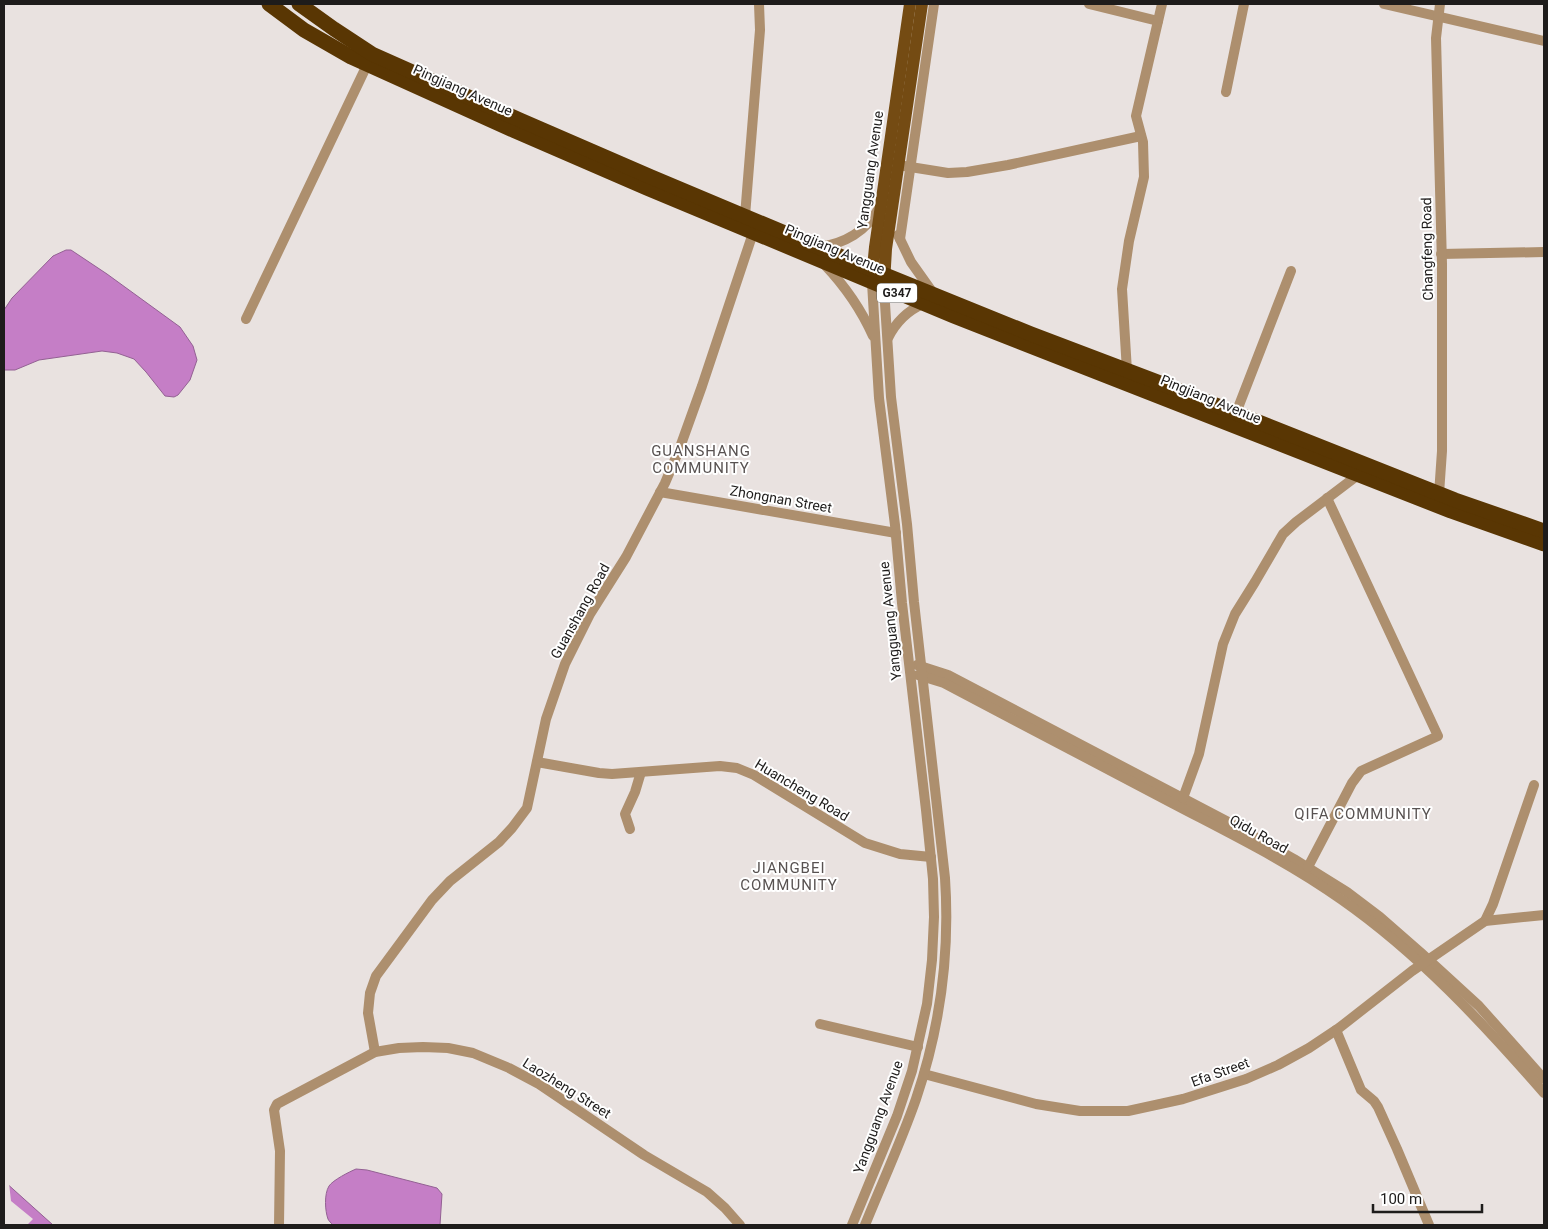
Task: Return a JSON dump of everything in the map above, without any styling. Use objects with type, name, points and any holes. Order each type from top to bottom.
[{"type":"highway","name":"Pingjiang Avenue","points":[[269,4],[319,40],[367,65],[515,131],[754,233],[819,254]]},
{"type":"highway","name":"Pingjiang Avenue","points":[[299,4],[372,54],[538,128],[745,216],[819,254],[1358,474],[1451,511],[1544,544]]},
{"type":"highway","name":"Pingjiang Avenue","points":[[929,300],[1127,371],[1439,494],[1544,531]]},
{"type":"main road","name":"Yangguang Avenue","points":[[878,279],[881,205],[910,4]]},
{"type":"main road","name":"Yangguang Avenue","points":[[878,279],[904,166],[922,4]]},
{"type":"street","points":[[745,216],[760,30],[759,4]]},
{"type":"street","points":[[900,239],[904,166],[934,4]]},
{"type":"street","points":[[1089,4],[1158,21]]},
{"type":"street","points":[[1127,371],[1122,289],[1129,241],[1144,177],[1143,142],[1136,116],[1162,4]]},
{"type":"street","points":[[1226,92],[1244,4]]},
{"type":"street","points":[[1384,4],[1544,41]]},
{"type":"street","name":"Changfeng Road","points":[[1439,494],[1442,451],[1441,254],[1436,38],[1440,4]]},
{"type":"street","points":[[246,319],[367,65]]},
{"type":"street","points":[[904,166],[948,173],[967,172],[1141,136]]},
{"type":"street","points":[[876,340],[851,296],[819,254],[856,234],[868,224],[881,205]]},
{"type":"street","points":[[888,339],[896,324],[902,318],[929,300],[918,273],[900,239],[892,213]]},
{"type":"street","name":"Guanshang Road","points":[[375,1052],[368,1013],[370,993],[376,976],[438,892],[499,842],[527,808],[546,718],[565,664],[590,614],[626,557],[660,492],[679,450],[754,233]]},
{"type":"street","points":[[1441,254],[1544,252]]},
{"type":"street","points":[[1236,413],[1291,271]]},
{"type":"street","name":"Yangguang Avenue","points":[[865,1225],[908,1120],[924,1074],[939,1006],[944,962],[946,916],[945,878],[907,524],[891,397],[888,339],[878,279]]},
{"type":"street","name":"Yangguang Avenue","points":[[852,1225],[897,1116],[912,1071],[927,1004],[934,938],[934,898],[930,857],[896,534],[879,398],[876,340],[878,279]]},
{"type":"street","points":[[1183,798],[1199,754],[1222,644],[1230,624],[1283,534],[1289,527],[1358,474]]},
{"type":"street","name":"Zhongnan Street","points":[[660,492],[896,534]]},
{"type":"street","points":[[1308,867],[1352,783],[1361,771],[1438,736],[1327,498]]},
{"type":"street","name":"Qidu Road","points":[[910,667],[948,675],[1246,831],[1308,867],[1366,906],[1425,962],[1544,1093]]},
{"type":"street","name":"Qidu Road","points":[[922,671],[1228,832],[1322,887],[1425,962],[1479,1006],[1544,1079]]},
{"type":"street","name":"Huancheng Road","points":[[537,762],[599,773],[720,766],[736,768],[754,775],[865,843],[900,854],[930,857]]},
{"type":"street","points":[[630,829],[625,814],[635,792],[641,772]]},
{"type":"street","points":[[1485,921],[1493,904],[1534,786]]},
{"type":"street","points":[[1485,921],[1544,914]]},
{"type":"street","name":"Efa Street","points":[[924,1074],[1051,1107],[1095,1112],[1128,1111],[1183,1099],[1246,1079],[1293,1057],[1336,1030],[1425,962],[1485,921]]},
{"type":"street","points":[[820,1024],[918,1047]]},
{"type":"street","points":[[1336,1030],[1361,1090],[1378,1107],[1429,1225]]},
{"type":"street","name":"Laozheng Street","points":[[279,1225],[280,1151],[274,1108],[277,1104],[375,1052],[411,1047],[448,1048],[473,1053],[509,1068],[539,1084],[644,1155],[708,1192],[740,1225]]},
{"type":"shaded area","points":[[66,250],[71,250],[107,274],[180,327],[193,346],[197,360],[190,380],[178,395],[174,397],[165,396],[134,359],[117,353],[102,351],[39,360],[15,370],[4,370],[4,310],[12,298],[53,256]]},
{"type":"shaded area","points":[[356,1169],[367,1170],[437,1188],[442,1194],[440,1225],[333,1225],[328,1220],[326,1212],[327,1189],[334,1181]]},
{"type":"shaded area","points":[[4,1181],[53,1225],[4,1225]]},
{"type":"pier","points":[[4,1179],[9,1183],[11,1201],[33,1219],[27,1225],[4,1225]]},
{"type":"district","name":"GUANSHANG COMMUNITY","points":[[701,460]]},
{"type":"district","name":"QIFA COMMUNITY","points":[[1363,814]]},
{"type":"district","name":"JIANGBEI COMMUNITY","points":[[789,876]]}]
